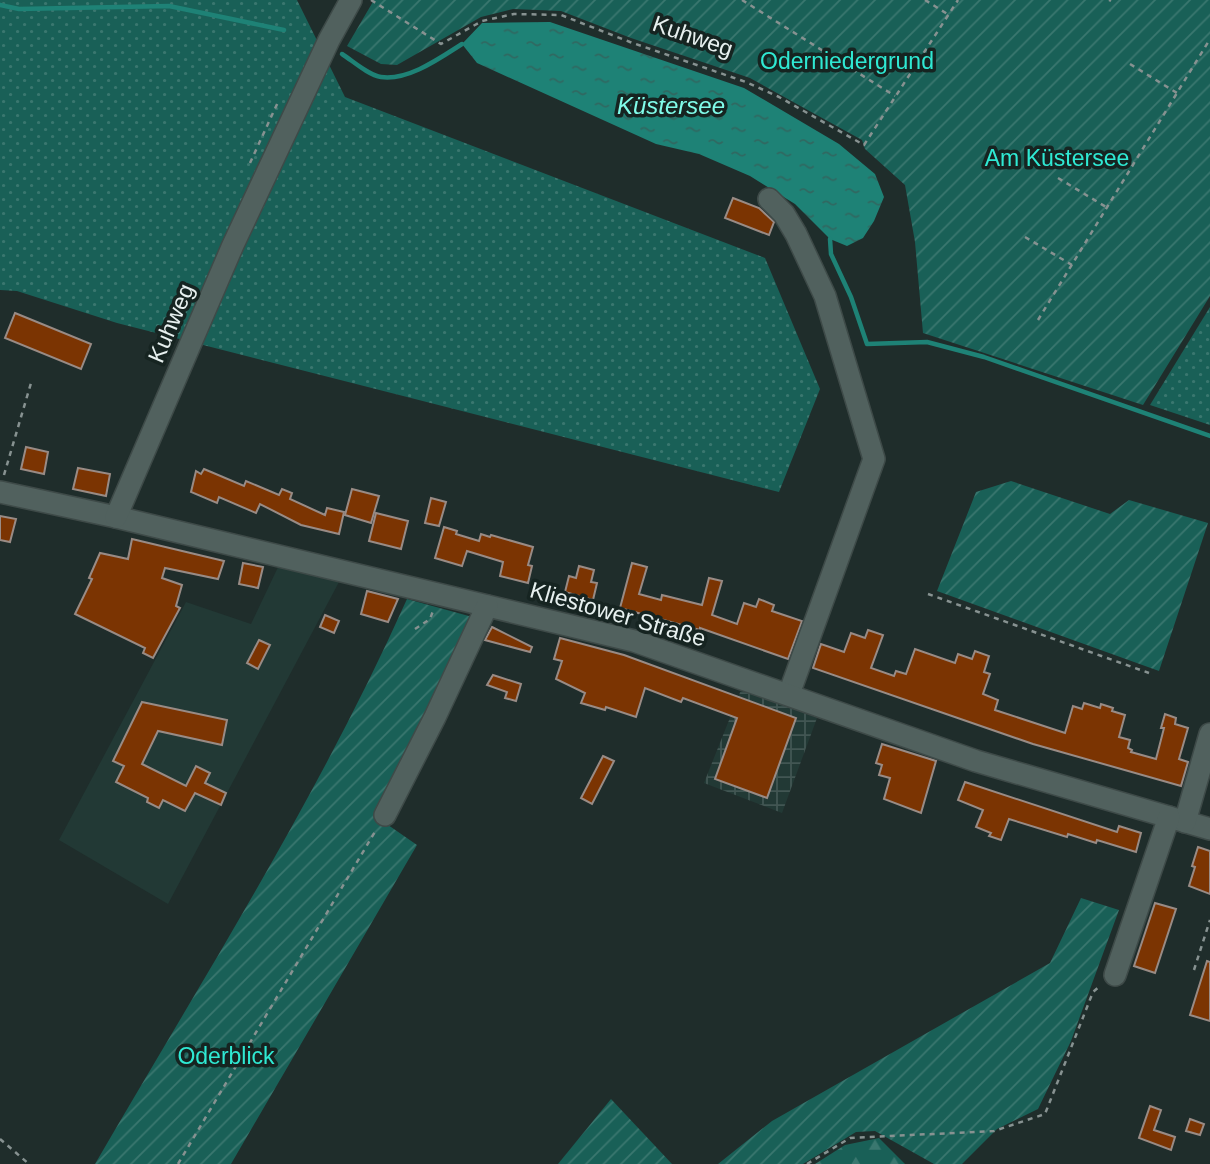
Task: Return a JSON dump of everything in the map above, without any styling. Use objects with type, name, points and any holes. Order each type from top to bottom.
[{"type":"street","name":"Kuhweg","points":[[116,517],[233,245],[329,40],[351,0]]},
{"type":"street","points":[[769,199],[784,214],[796,234],[825,296],[874,459],[789,694]]},
{"type":"street","name":"Kliestower Straße","points":[[2,484],[116,517],[634,641],[976,761],[1210,829]]},
{"type":"street","points":[[384,815],[435,717],[487,606]]},
{"type":"street","points":[[1115,975],[1210,734]]},
{"type":"path","name":"Kuhweg","points":[[371,0],[441,44],[482,21],[514,14],[561,15],[746,82],[779,97],[864,145],[958,0]]},
{"type":"path","name":"Kuhweg","points":[[742,0],[895,96]]},
{"type":"path","points":[[925,0],[949,15]]},
{"type":"path","points":[[1038,320],[1210,39]]},
{"type":"path","points":[[1130,64],[1177,93]]},
{"type":"path","points":[[1058,178],[1107,208]]},
{"type":"path","points":[[1025,237],[1072,265]]},
{"type":"path","points":[[2,484],[31,383]]},
{"type":"path","points":[[928,594],[1149,673]]},
{"type":"path","points":[[415,629],[430,619]]},
{"type":"path","points":[[178,1164],[384,815]]},
{"type":"path","points":[[1194,970],[1210,920]]},
{"type":"path","points":[[807,1164],[850,1138],[994,1131],[1045,1114],[1093,992],[1115,975]]},
{"type":"path","points":[[0,1139],[29,1164]]},
{"type":"shaded area","points":[[279,565],[339,582],[168,904],[59,840],[186,602],[251,624]]},
{"type":"shaded area","points":[[741,690],[817,718],[782,813],[704,783]]},
{"type":"green space","points":[[0,0],[297,0],[345,97],[765,258],[820,389],[779,492],[117,323],[17,291],[0,290]]},
{"type":"green space","name":"Am Küstersee","points":[[374,0],[1210,0],[1210,296],[1143,405],[923,333],[915,242],[905,185],[865,149],[862,140],[750,78],[561,11],[513,9],[481,17],[397,65],[381,64],[347,46]]},
{"type":"green space","points":[[1210,307],[1210,425],[1150,405]]},
{"type":"green space","points":[[1011,481],[1110,514],[1129,500],[1208,523],[1159,671],[937,591],[976,492]]},
{"type":"green space","name":"Oderblick","points":[[407,599],[476,618],[378,818],[417,845],[231,1164],[95,1164],[298,815],[373,672]]},
{"type":"green space","points":[[1081,898],[1119,910],[1071,1041],[1038,1109],[997,1129],[962,1164],[934,1164],[875,1131],[856,1132],[803,1164],[718,1164],[772,1121],[1050,963]]},
{"type":"green space","points":[[611,1099],[672,1164],[558,1164]]},
{"type":"green space","points":[[879,1138],[905,1164],[815,1164],[845,1145]]},
{"type":"water","name":"Küstersee","points":[[550,22],[744,88],[839,144],[875,174],[884,197],[863,238],[847,246],[830,239],[795,204],[750,176],[699,154],[656,144],[477,63],[462,44],[482,23]]},
{"type":"building","points":[[733,198],[759,208],[774,222],[769,235],[725,218]]},
{"type":"building","points":[[15,313],[91,344],[81,369],[5,338]]},
{"type":"building","points":[[26,447],[48,452],[44,474],[21,469]]},
{"type":"building","points":[[78,468],[110,474],[106,496],[73,489]]},
{"type":"building","points":[[204,469],[244,486],[246,481],[279,495],[282,489],[292,493],[290,499],[325,515],[327,508],[344,512],[339,534],[301,525],[260,504],[256,513],[219,497],[217,503],[191,492],[196,471],[201,474]]},
{"type":"building","points":[[352,489],[379,496],[371,523],[345,515]]},
{"type":"building","points":[[431,498],[446,502],[439,526],[425,523]]},
{"type":"building","points":[[376,513],[408,521],[401,549],[369,541]]},
{"type":"building","points":[[0,516],[16,519],[10,542],[0,540]]},
{"type":"building","points":[[444,527],[479,541],[481,534],[491,535],[533,547],[528,565],[532,566],[528,583],[500,576],[503,562],[467,551],[462,566],[435,558]]},
{"type":"building","points":[[132,539],[224,561],[218,579],[165,568],[162,578],[182,585],[176,606],[180,608],[153,658],[143,653],[145,648],[75,614],[92,579],[89,578],[100,553],[128,559]]},
{"type":"building","points":[[243,563],[263,567],[258,588],[239,584]]},
{"type":"building","points":[[632,563],[647,567],[639,594],[661,600],[662,595],[702,605],[709,578],[722,581],[712,615],[737,624],[744,603],[756,607],[759,599],[774,605],[772,611],[802,621],[788,659],[700,628],[620,608]]},
{"type":"building","points":[[579,566],[594,570],[591,582],[597,583],[593,600],[565,592],[569,576],[576,578]]},
{"type":"building","points":[[367,591],[398,599],[388,622],[361,614]]},
{"type":"building","points":[[325,615],[339,621],[334,633],[320,627]]},
{"type":"building","points":[[492,627],[532,647],[530,652],[485,640]]},
{"type":"building","points":[[868,630],[883,635],[871,668],[894,676],[896,671],[906,674],[915,649],[955,663],[958,654],[972,659],[975,651],[989,656],[984,672],[990,674],[983,694],[998,700],[995,710],[1065,733],[1073,706],[1082,709],[1084,703],[1100,708],[1101,704],[1125,715],[1119,737],[1130,740],[1128,748],[1131,752],[1156,759],[1165,714],[1176,718],[1175,724],[1188,728],[1179,759],[1188,762],[1181,786],[1033,744],[813,668],[821,644],[844,652],[851,633],[865,638]]},
{"type":"building","points":[[560,638],[624,655],[796,718],[767,798],[715,779],[737,718],[683,698],[681,702],[645,688],[636,717],[606,707],[605,710],[581,703],[585,693],[556,679],[562,661],[554,659]]},
{"type":"building","points":[[259,640],[270,645],[258,669],[247,663]]},
{"type":"building","points":[[493,675],[521,684],[516,701],[505,698],[507,692],[487,685]]},
{"type":"building","points":[[142,702],[227,720],[222,745],[158,731],[142,764],[186,786],[196,766],[210,773],[205,783],[226,793],[221,805],[195,793],[185,811],[163,800],[159,808],[147,802],[148,798],[116,782],[124,766],[113,761]]},
{"type":"building","points":[[882,744],[936,761],[921,813],[884,799],[890,778],[879,775],[882,765],[876,763]]},
{"type":"building","points":[[603,756],[614,761],[592,804],[581,798]]},
{"type":"building","points":[[965,782],[1117,832],[1119,826],[1141,833],[1136,852],[1097,840],[1096,843],[1068,834],[1067,837],[1009,819],[1001,840],[989,836],[991,833],[976,827],[983,810],[958,800]]},
{"type":"building","points":[[1198,847],[1210,851],[1210,894],[1189,886]]},
{"type":"building","points":[[1155,903],[1176,909],[1155,973],[1134,966]]},
{"type":"building","points":[[1207,961],[1210,962],[1210,1021],[1190,1015]]},
{"type":"building","points":[[1150,1106],[1161,1110],[1154,1130],[1175,1137],[1171,1150],[1139,1138]]},
{"type":"building","points":[[1190,1119],[1204,1124],[1200,1135],[1186,1131]]},
{"type":"waterway","points":[[0,5],[19,9],[169,6],[284,30]]},
{"type":"waterway","points":[[342,54],[371,74],[391,77],[413,72],[462,44]]},
{"type":"waterway","points":[[830,239],[831,254],[851,297],[867,344],[927,342],[984,357],[1210,436]]},
{"type":"park label","name":"Oderniedergrund","points":[[847,61]]}]
